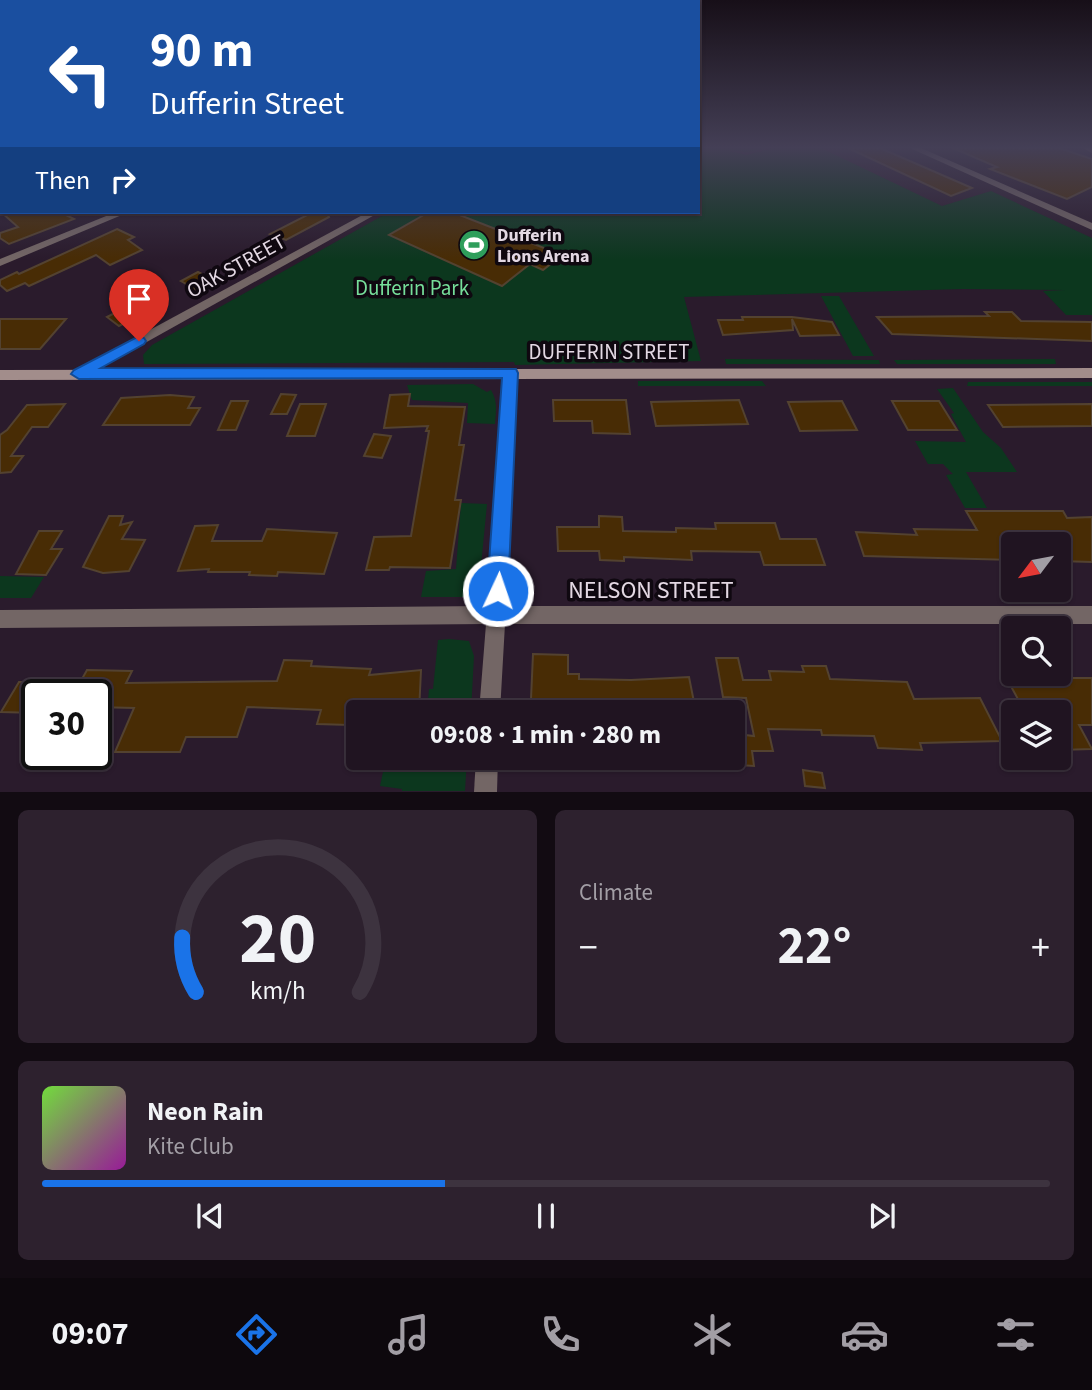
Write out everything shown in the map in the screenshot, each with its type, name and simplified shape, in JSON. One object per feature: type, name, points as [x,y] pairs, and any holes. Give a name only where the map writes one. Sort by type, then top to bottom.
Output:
[{"type":"street","points":[[999,185],[1092,227]]},
{"type":"street","points":[[0,263],[119,214]]},
{"type":"street","name":"OAK STREET","points":[[79,374],[371,214]]},
{"type":"street","points":[[1079,220],[1092,219]]},
{"type":"street","points":[[491,700],[510,373]]},
{"type":"street","name":"DUFFERIN STREET","points":[[3,378],[79,374],[1092,373]]},
{"type":"street","name":"NELSON STREET","points":[[0,619],[496,615],[1092,615]]},
{"type":"street","points":[[485,792],[486,770]]},
{"type":"green space","name":"Dufferin Park","points":[[700,185],[898,185],[942,206],[991,191],[1092,238],[1092,315],[1066,315],[1043,291],[1065,290],[963,289],[684,297],[701,361],[515,365],[514,362],[144,364],[143,355],[152,345],[385,214],[700,214]]},
{"type":"green space","points":[[821,296],[839,296],[874,356],[853,356]]},
{"type":"green space","points":[[725,359],[879,360],[880,364],[726,364]]},
{"type":"green space","points":[[1055,359],[1056,364],[897,364],[894,360]]},
{"type":"green space","points":[[638,381],[762,381],[766,386],[638,386]]},
{"type":"green space","points":[[968,382],[1092,382],[1092,386],[967,386]]},
{"type":"green space","points":[[473,384],[487,392],[491,390],[496,403],[495,424],[467,423],[468,403],[412,400],[407,385]]},
{"type":"green space","points":[[953,388],[983,432],[1001,448],[1017,472],[966,472],[987,508],[965,508],[946,475],[953,474],[943,464],[928,464],[915,441],[966,442],[951,414],[954,413],[937,389]]},
{"type":"green space","points":[[461,503],[487,504],[479,587],[469,597],[421,597],[426,571],[456,569]]},
{"type":"green space","points":[[0,576],[44,577],[31,598],[0,598]]},
{"type":"green space","points":[[438,640],[469,641],[474,656],[472,700],[428,700],[429,689],[433,689]]},
{"type":"green space","points":[[383,770],[466,770],[465,791],[402,791],[380,786]]},
{"type":"building","points":[[927,185],[965,185],[972,188],[951,196]]},
{"type":"building","points":[[1031,185],[1092,185],[1067,199]]},
{"type":"building","points":[[3,214],[64,214],[74,219],[9,244],[0,238],[0,233],[18,227]]},
{"type":"building","points":[[309,214],[327,214],[329,217],[286,240],[270,234]]},
{"type":"building","name":"Dufferin Lions Arena","points":[[426,214],[457,214],[562,255],[543,270],[530,264],[502,286],[389,235]]},
{"type":"building","points":[[117,229],[134,237],[128,240],[142,250],[110,265],[96,255],[29,286],[25,283],[7,291],[0,285],[0,280]]},
{"type":"building","points":[[198,272],[215,281],[197,290],[181,281]]},
{"type":"building","points":[[128,306],[146,312],[119,326],[107,317]]},
{"type":"building","points":[[985,312],[1012,312],[1021,321],[1092,322],[1092,341],[892,334],[877,317],[989,316]]},
{"type":"building","points":[[742,317],[792,317],[832,322],[839,335],[800,336],[792,319],[793,330],[723,335],[718,320],[743,320]]},
{"type":"building","points":[[0,319],[66,319],[40,349],[0,349]]},
{"type":"building","points":[[281,394],[296,395],[287,414],[271,414]]},
{"type":"building","points":[[410,394],[408,406],[465,407],[459,445],[464,445],[455,500],[461,500],[450,568],[390,567],[389,570],[366,570],[374,537],[411,536],[428,426],[384,428],[390,395]]},
{"type":"building","points":[[170,395],[194,397],[188,408],[200,408],[190,425],[103,425],[121,398]]},
{"type":"building","points":[[553,400],[626,400],[630,434],[593,433],[592,421],[554,421]]},
{"type":"building","points":[[739,400],[748,424],[656,426],[651,402]]},
{"type":"building","points":[[231,401],[248,401],[236,430],[218,430]]},
{"type":"building","points":[[842,401],[857,430],[800,431],[788,402]]},
{"type":"building","points":[[892,401],[939,401],[957,430],[908,430]]},
{"type":"building","points":[[65,404],[48,427],[32,427],[11,456],[23,456],[11,472],[0,473],[0,435],[27,405]]},
{"type":"building","points":[[300,404],[326,404],[315,436],[287,436]]},
{"type":"building","points":[[1092,404],[1092,426],[1003,427],[988,405]]},
{"type":"building","points":[[374,434],[391,436],[382,458],[364,456]]},
{"type":"building","points":[[966,511],[1063,511],[1067,518],[1092,517],[1092,562],[1071,561],[1071,532],[1001,532],[1001,560],[864,556],[856,532],[917,535],[914,529],[977,530]]},
{"type":"building","points":[[109,516],[123,516],[120,525],[132,522],[122,539],[145,540],[129,571],[103,573],[83,567]]},
{"type":"building","points":[[599,516],[622,517],[623,531],[676,532],[676,528],[716,529],[715,523],[775,523],[780,539],[816,539],[825,565],[764,565],[760,552],[691,551],[692,560],[624,557],[624,561],[600,560],[599,551],[558,551],[557,527],[599,527]]},
{"type":"building","points":[[218,525],[212,541],[262,541],[267,529],[337,533],[324,574],[278,572],[277,576],[249,575],[250,572],[208,572],[209,569],[178,571],[195,526]]},
{"type":"building","points":[[39,531],[62,531],[51,549],[62,549],[46,575],[16,574]]},
{"type":"building","points":[[533,654],[568,655],[568,674],[579,674],[579,679],[689,677],[694,700],[563,700],[531,699]]},
{"type":"building","points":[[716,658],[738,658],[743,680],[771,680],[769,671],[804,672],[802,666],[826,666],[830,679],[907,682],[914,699],[980,698],[1001,741],[920,743],[922,750],[878,748],[874,736],[822,735],[821,730],[768,729],[773,751],[752,751],[754,766],[745,765],[745,735],[754,736],[746,698],[723,697]]},
{"type":"building","points":[[284,660],[312,661],[311,666],[371,669],[369,675],[421,670],[420,700],[346,700],[346,725],[317,724],[321,710],[247,707],[237,737],[186,737],[180,752],[115,752],[134,708],[112,707],[112,679],[82,679],[87,670],[132,671],[126,683],[277,681]]},
{"type":"building","points":[[1071,678],[1092,678],[1092,725],[1079,725],[1092,749],[1071,750],[1071,700],[1018,700],[1011,686],[1071,686]]},
{"type":"building","points":[[19,682],[21,682],[21,713],[1,712]]},
{"type":"building","points":[[803,770],[822,773],[825,788],[805,786]]},
{"type":"place","name":"Dufferin Lions Arena","points":[[474,245]]},
{"type":"route","points":[[139,341],[79,374],[510,373],[498,591]]}]
